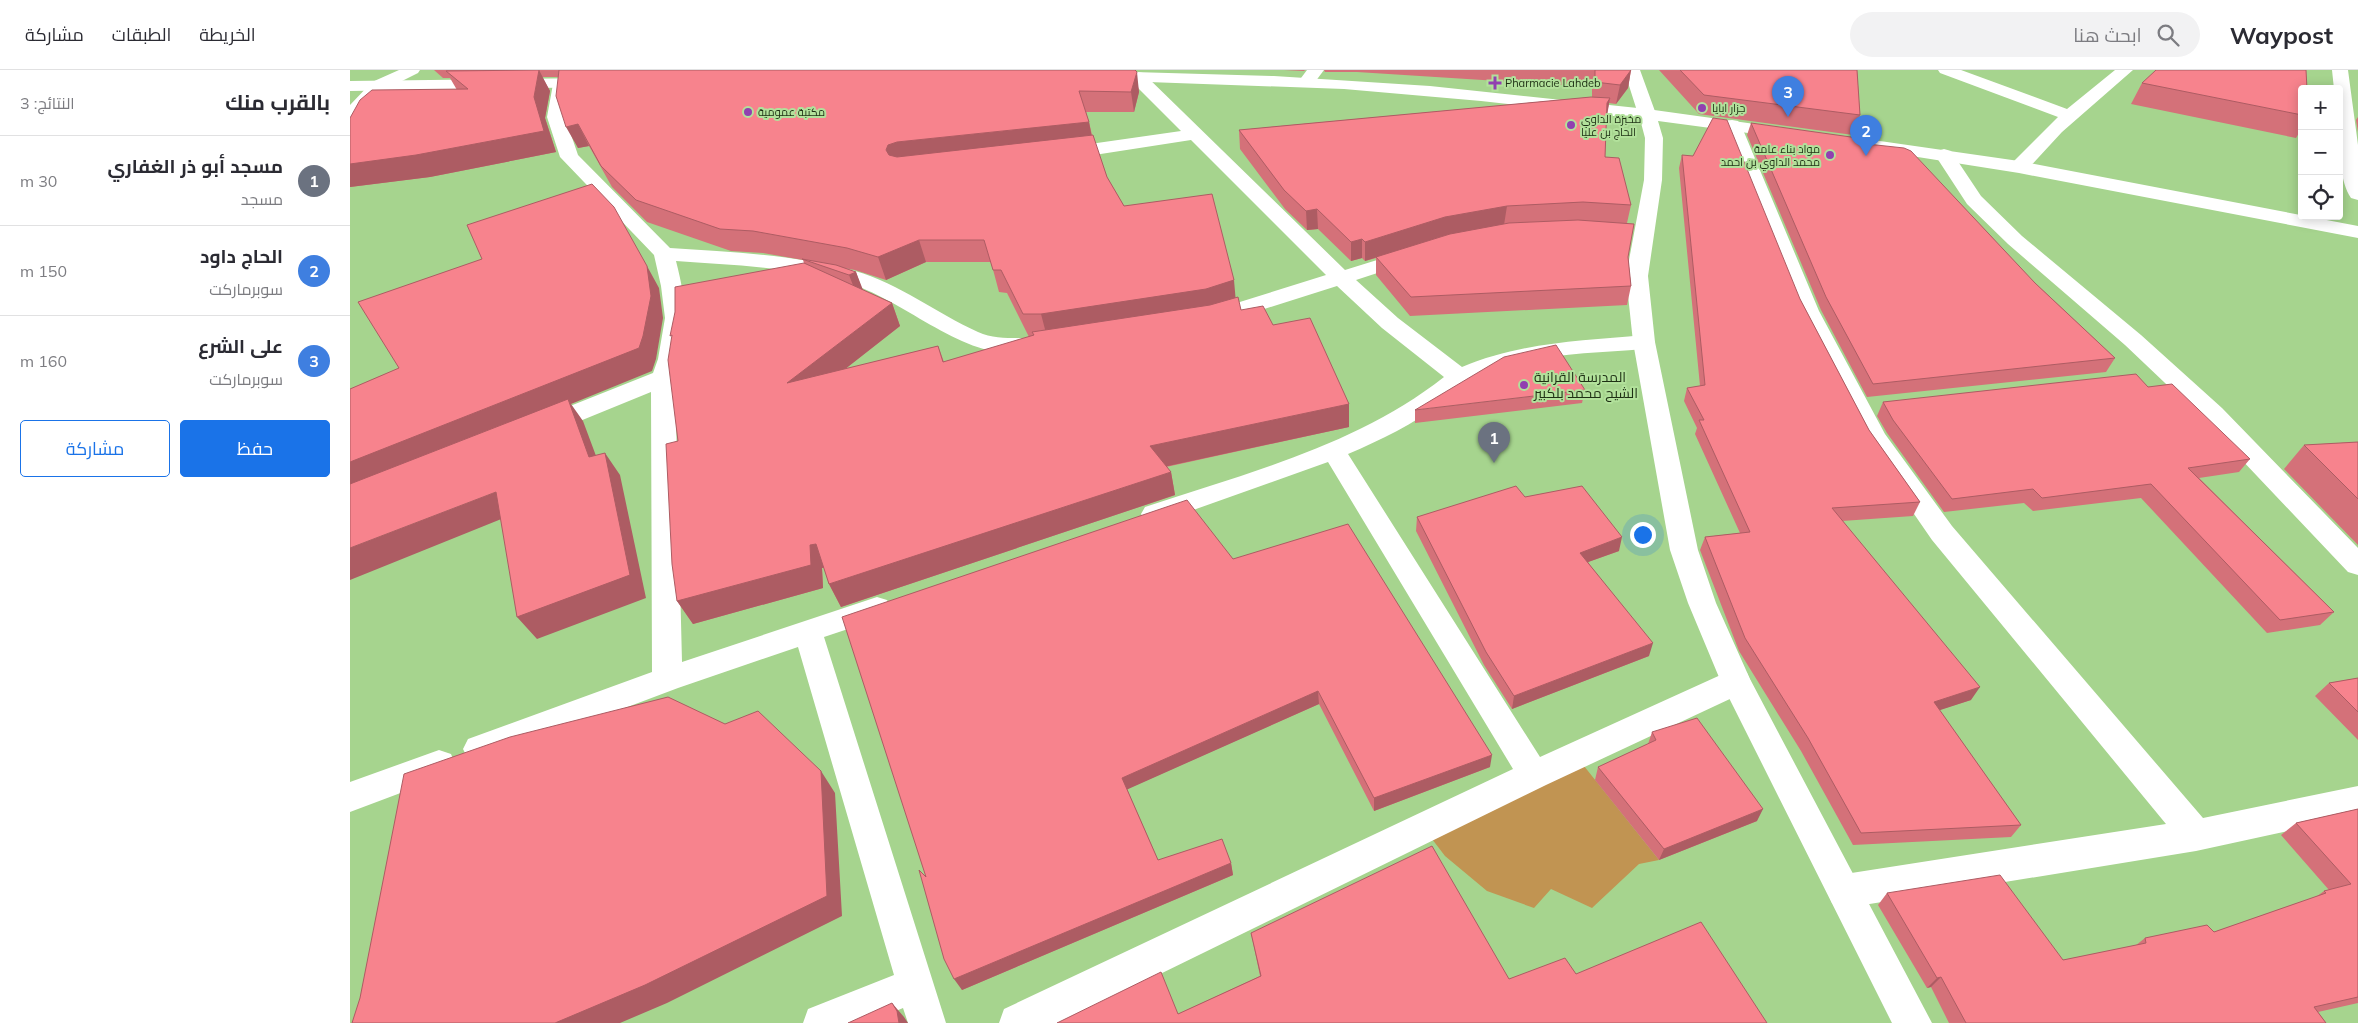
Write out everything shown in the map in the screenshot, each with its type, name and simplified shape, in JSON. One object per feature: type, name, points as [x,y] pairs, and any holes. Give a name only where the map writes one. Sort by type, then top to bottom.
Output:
[{"type":"street","points":[[350,115],[378,86],[412,70]]},
{"type":"street","points":[[1632,70],[1654,138],[1653,180],[1634,234],[1644,342],[1684,550],[1702,603],[1736,682],[1913,1023]]},
{"type":"street","points":[[1946,70],[2069,115]]},
{"type":"street","points":[[2018,167],[2043,139],[2069,115],[2125,70]]},
{"type":"street","points":[[2340,70],[2353,180],[2358,194]]},
{"type":"street","points":[[1082,76],[1311,76],[1647,114],[1800,135]]},
{"type":"street","points":[[1137,77],[1340,277],[1390,323],[1459,376]]},
{"type":"street","points":[[350,86],[609,83]]},
{"type":"street","points":[[560,84],[556,117],[569,157],[598,188],[631,218],[664,254],[672,286],[676,318],[670,359],[663,378],[668,679]]},
{"type":"street","points":[[1732,125],[1808,311],[1869,407],[1874,437],[1942,533],[2196,835]]},
{"type":"street","points":[[1046,156],[1194,134]]},
{"type":"street","points":[[1857,143],[2018,167],[2358,232]]},
{"type":"street","points":[[1944,155],[1974,200],[2015,240],[2133,340],[2214,414],[2358,565]]},
{"type":"street","points":[[1184,324],[1212,319],[1432,249]]},
{"type":"street","points":[[664,254],[762,262],[848,276],[874,285],[971,338],[1001,346],[1056,344]]},
{"type":"street","points":[[1126,524],[1289,468],[1378,432],[1433,398],[1459,376],[1495,362],[1534,352],[1644,342]]},
{"type":"street","points":[[2141,378],[2170,374]]},
{"type":"street","points":[[525,434],[663,378]]},
{"type":"street","points":[[1333,450],[1534,775]]},
{"type":"street","points":[[350,797],[668,679],[902,600]]},
{"type":"street","points":[[808,632],[927,1023]]},
{"type":"street","points":[[1018,1023],[1534,775],[1736,682]]},
{"type":"street","points":[[1845,890],[2196,835],[2358,801]]},
{"type":"street","points":[[822,1023],[914,985]]},
{"type":"shaded area","points":[[1584,766],[1659,860],[1639,864],[1592,908],[1551,889],[1534,908],[1487,891],[1445,856],[1432,839]]},
{"type":"building","points":[[539,70],[534,97],[544,131],[416,155],[350,164],[350,118],[360,100],[372,90],[468,89],[446,71]]},
{"type":"building","points":[[559,70],[1135,70],[1137,72],[1131,92],[1079,91],[1089,122],[897,142],[888,145],[886,150],[889,155],[897,157],[1093,135],[1107,177],[1124,206],[1212,194],[1234,280],[1206,289],[1041,314],[1023,314],[1001,270],[993,270],[984,240],[919,240],[878,257],[847,248],[753,231],[720,229],[636,200],[601,166],[578,124],[566,127],[556,96]]},
{"type":"building","points":[[1595,70],[1631,70],[1620,85],[1595,82]]},
{"type":"building","points":[[1680,70],[1857,70],[1860,115],[1704,95]]},
{"type":"building","points":[[2156,70],[2306,70],[2307,85],[2298,85],[2298,114],[2142,83]]},
{"type":"building","points":[[1591,97],[1610,98],[1607,103],[1605,157],[1619,158],[1631,205],[1583,202],[1507,206],[1445,217],[1365,242],[1362,239],[1351,242],[1317,209],[1306,211],[1284,190],[1239,130]]},
{"type":"building","points":[[1713,118],[1727,120],[1800,299],[1869,430],[1920,502],[1832,508],[1980,687],[1934,702],[2021,825],[1861,833],[1808,738],[1745,638],[1705,537],[1750,532],[1699,420],[1704,420],[1687,388],[1705,385],[1682,155],[1693,156]]},
{"type":"building","points":[[1751,123],[1858,138],[1858,143],[1904,148],[1911,151],[2035,283],[2115,358],[1873,384],[1826,297]]},
{"type":"building","points":[[592,184],[614,207],[647,266],[651,296],[639,348],[350,462],[350,389],[399,368],[358,302],[482,259],[467,225]]},
{"type":"building","points":[[1578,220],[1634,224],[1628,257],[1631,286],[1411,297],[1376,257],[1450,234],[1509,223]]},
{"type":"building","points":[[802,259],[836,265],[856,272],[849,275]]},
{"type":"building","points":[[804,263],[892,303],[787,383],[938,346],[943,362],[1034,335],[1032,332],[1210,305],[1238,297],[1241,310],[1263,306],[1273,325],[1310,318],[1349,404],[1150,446],[1171,472],[829,584],[816,544],[810,545],[811,565],[677,601],[672,564],[666,444],[678,441],[668,360],[675,312],[675,287]]},
{"type":"building","points":[[1556,345],[1585,390],[1415,410],[1504,357]]},
{"type":"building","points":[[2136,374],[2148,387],[2172,384],[2250,459],[2188,468],[2334,612],[2280,620],[2151,484],[2042,498],[2033,489],[1952,499],[1893,420],[1883,402]]},
{"type":"building","points":[[568,399],[589,457],[605,453],[630,575],[517,617],[496,492],[350,548],[350,484]]},
{"type":"building","points":[[2358,442],[2358,499],[2304,445]]},
{"type":"building","points":[[1516,486],[1525,497],[1582,486],[1622,537],[1580,553],[1653,643],[1514,696],[1486,652],[1417,517]]},
{"type":"building","points":[[1187,500],[1233,559],[1348,524],[1492,755],[1374,798],[1318,691],[1122,778],[1158,860],[1222,839],[1231,863],[954,979],[944,959],[919,870],[926,877],[842,617]]},
{"type":"building","points":[[2358,678],[2358,712],[2329,683]]},
{"type":"building","points":[[668,697],[725,724],[758,711],[821,771],[827,896],[645,985],[555,1023],[352,1023],[360,998],[404,774],[510,737]]},
{"type":"building","points":[[1697,718],[1763,809],[1664,849],[1598,767],[1656,740],[1652,732]]},
{"type":"building","points":[[2358,809],[2358,997],[2314,1007],[2326,1023],[1966,1023],[1941,977],[1937,978],[1887,893],[2000,875],[2063,960],[2146,943],[2145,938],[2207,925],[2214,932],[2326,893],[2324,891],[2351,884],[2296,823]]},
{"type":"building","points":[[1432,846],[1509,979],[1565,958],[1576,974],[1701,922],[1767,1023],[1057,1023],[1161,972],[1178,1014],[1261,976],[1251,933]]},
{"type":"building","points":[[892,1003],[897,1011],[899,1023],[848,1023]]},
{"type":"place","name":"Pharmacie Lahdeb","points":[[1495,83]]},
{"type":"place","name":"جزار ابايا","points":[[1702,108]]},
{"type":"place","name":"مكتبة عمومية","points":[[748,112]]},
{"type":"place","name":"على الشرع","points":[[1788,117]]},
{"type":"place","name":"مخبزة الداوي الحاج بن عليا","points":[[1571,125]]},
{"type":"place","name":"مواد بناء عامة محمد الداوي بن احمد","points":[[1830,155]]},
{"type":"place","name":"الحاج داود","points":[[1866,156]]},
{"type":"place","name":"المدرسة القرانية الشيح محمد بلكبير","points":[[1524,385]]},
{"type":"place","name":"مسجد أبو ذر الغفاري","points":[[1494,463]]}]
